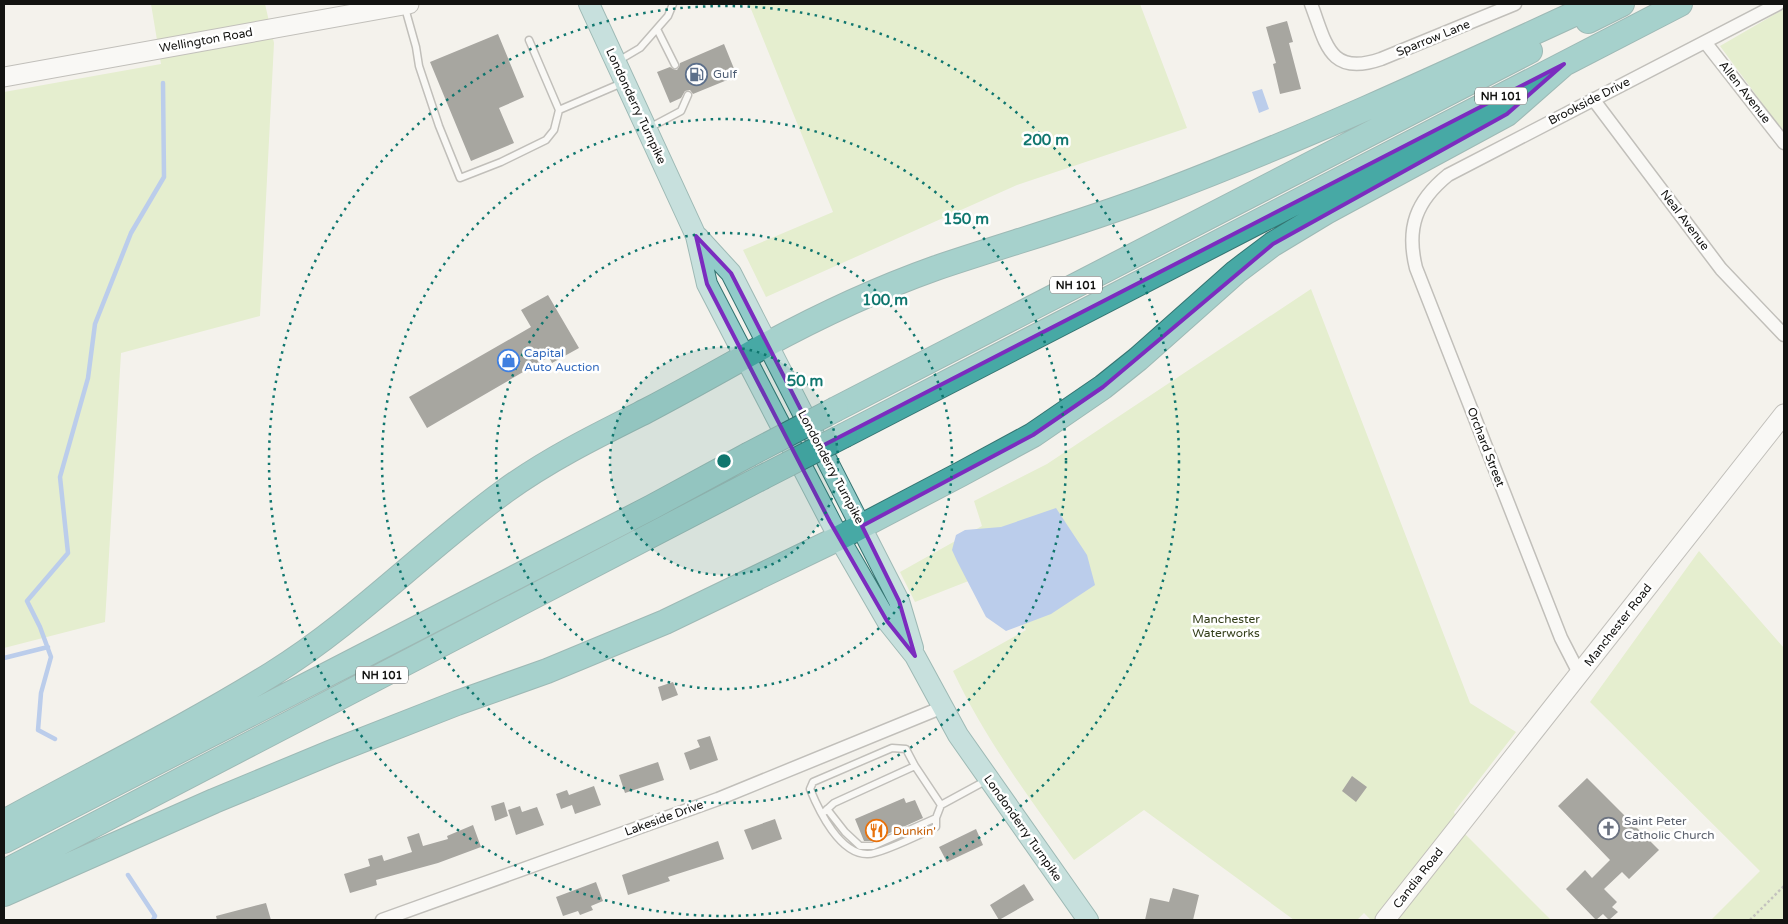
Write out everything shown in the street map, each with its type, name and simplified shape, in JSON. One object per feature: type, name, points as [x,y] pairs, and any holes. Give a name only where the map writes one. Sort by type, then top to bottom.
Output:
[{"type":"highway","points":[[4,822],[192,720],[272,674],[330,634],[481,509],[516,483],[576,447],[767,345],[880,290],[1099,215],[1236,165],[1587,8],[1601,4]]},
{"type":"highway","name":"NH 101","points":[[4,841],[1622,4]]},
{"type":"highway","name":"NH 101","points":[[4,872],[844,434],[1680,4]]},
{"type":"highway","points":[[4,894],[214,801],[332,752],[457,703],[547,671],[665,622],[862,526],[1033,435],[1103,387],[1236,272],[1273,244],[1321,214],[1507,114],[1564,64]]},
{"type":"main road","name":"Wellington Road","points":[[4,77],[372,7],[407,4]]},
{"type":"main road","name":"Londonderry Turnpike","points":[[589,4],[696,236],[708,284],[839,538],[887,621],[916,656],[958,735],[1088,920]]},
{"type":"main road","name":"Londonderry Turnpike","points":[[696,236],[731,273],[899,600],[916,656]]},
{"type":"main road","name":"Manchester Road","points":[[1451,836],[1784,414]]},
{"type":"main road","name":"Candia Road","points":[[1385,920],[1451,836]]},
{"type":"street","name":"Sparrow Lane","points":[[1311,4],[1330,53],[1349,64],[1358,65],[1381,59],[1515,4]]},
{"type":"street","name":"Brookside Drive","points":[[1416,216],[1428,193],[1448,175],[1778,4]]},
{"type":"street","name":"Allen Avenue","points":[[1705,42],[1784,143]]},
{"type":"street","name":"Neal Avenue","points":[[1594,99],[1721,269],[1784,335]]},
{"type":"street","name":"Orchard Street","points":[[1416,216],[1411,242],[1416,268],[1561,638],[1579,673]]},
{"type":"street","name":"Lakeside Drive","points":[[382,920],[718,799],[943,706]]},
{"type":"lane","points":[[407,4],[419,66],[439,126],[460,178],[501,162],[546,140],[554,130],[558,110],[529,40]]},
{"type":"lane","points":[[616,62],[640,48],[668,16],[673,4]]},
{"type":"lane","points":[[657,29],[675,65]]},
{"type":"lane","points":[[558,110],[625,82]]},
{"type":"lane","points":[[647,128],[681,111],[688,96]]},
{"type":"lane","points":[[941,805],[906,749],[892,748],[814,782],[810,789],[824,811],[833,832],[846,846],[856,853],[870,854],[936,827],[936,818],[941,805],[988,779]]},
{"type":"lane","points":[[824,811],[834,803],[915,766]]},
{"type":"lane","points":[[824,811],[860,846],[872,846],[936,818]]},
{"type":"path","points":[[1750,920],[1784,886]]},
{"type":"highlighted area","points":[[1564,64],[1507,114],[1273,244],[1103,387],[1033,435],[862,526],[899,601],[915,656],[887,621],[830,522],[707,284],[696,236],[731,273],[820,447]]},
{"type":"green space","points":[[151,4],[265,4],[274,43],[260,316],[121,353],[105,622],[4,648],[4,92],[161,64]]},
{"type":"green space","points":[[749,4],[1140,4],[1187,128],[1017,185],[766,297],[743,250],[833,212]]},
{"type":"green space","points":[[1784,9],[1784,133],[1720,46]]},
{"type":"green space","name":"Manchester Waterworks","points":[[1311,289],[1470,703],[1516,732],[1454,812],[1461,830],[1551,920],[1371,920],[1364,913],[1357,920],[1294,920],[1144,810],[1074,860],[994,745],[953,671],[1026,630],[989,573],[915,602],[900,572],[982,526],[974,501],[1047,464]]},
{"type":"green space","points":[[1699,551],[1784,648],[1784,920],[1711,920],[1760,871],[1590,702]]},
{"type":"water","points":[[1262,89],[1269,109],[1259,113],[1252,92]]},
{"type":"water","points":[[1056,508],[1087,555],[1095,585],[1051,614],[1006,631],[986,617],[952,550],[956,535],[965,530],[1001,527]]},
{"type":"building","points":[[1287,21],[1293,42],[1289,43],[1301,89],[1280,94],[1273,64],[1276,63],[1266,27]]},
{"type":"building","points":[[498,34],[524,97],[499,108],[514,143],[471,161],[430,62]]},
{"type":"building","name":"Gulf","points":[[724,44],[737,76],[693,94],[690,90],[685,91],[681,98],[670,103],[657,72],[670,67],[677,70],[680,63]]},
{"type":"building","name":"Capital Auto Auction","points":[[548,295],[579,348],[552,363],[549,357],[427,428],[409,397],[531,327],[521,310]]},
{"type":"building","points":[[673,682],[678,695],[662,701],[658,687]]},
{"type":"building","points":[[710,736],[718,760],[690,770],[684,753],[700,747],[697,740]]},
{"type":"building","points":[[658,762],[664,780],[625,793],[619,775]]},
{"type":"building","points":[[1352,776],[1367,787],[1356,802],[1342,791]]},
{"type":"building","name":"Saint Peter Catholic Church","points":[[1587,778],[1659,850],[1629,879],[1622,872],[1604,889],[1617,902],[1612,907],[1618,912],[1609,920],[1603,914],[1596,920],[1566,889],[1585,870],[1592,878],[1610,860],[1558,806]]},
{"type":"building","points":[[594,786],[601,805],[575,814],[572,805],[561,809],[556,794],[567,790],[569,795]]},
{"type":"building","name":"Dunkin'","points":[[904,798],[906,803],[915,800],[923,818],[872,841],[864,841],[855,819]]},
{"type":"building","points":[[504,802],[508,816],[495,821],[491,806]]},
{"type":"building","points":[[520,806],[522,812],[537,807],[544,825],[516,835],[508,810]]},
{"type":"building","points":[[775,819],[782,839],[752,850],[744,830]]},
{"type":"building","points":[[473,825],[481,847],[438,863],[376,880],[377,885],[350,893],[344,874],[370,866],[368,859],[382,855],[384,861],[412,852],[407,837],[419,833],[423,846],[448,839],[447,836]]},
{"type":"building","points":[[976,829],[983,845],[947,862],[939,847]]},
{"type":"building","points":[[718,841],[724,859],[668,877],[670,881],[628,895],[622,875]]},
{"type":"building","points":[[596,882],[603,901],[591,906],[593,910],[580,915],[578,911],[563,916],[556,897]]},
{"type":"building","points":[[1024,884],[1034,900],[999,920],[990,905]]},
{"type":"building","points":[[1173,888],[1199,895],[1193,920],[1145,920],[1150,898],[1169,902]]},
{"type":"building","points":[[266,903],[271,920],[217,920],[216,916]]},
{"type":"waterway","points":[[55,739],[38,730],[41,693],[51,657],[40,627],[27,601],[68,553],[60,477],[88,378],[95,324],[131,233],[164,177],[163,83]]},
{"type":"waterway","points":[[4,658],[48,647]]},
{"type":"waterway","points":[[128,875],[155,916],[153,920]]},
{"type":"place","name":"Gulf","points":[[697,74]]},
{"type":"place","name":"Capital Auto Auction","points":[[508,360]]},
{"type":"place","name":"Saint Peter Catholic Church","points":[[1608,828]]},
{"type":"place","name":"Dunkin'","points":[[877,831]]}]
